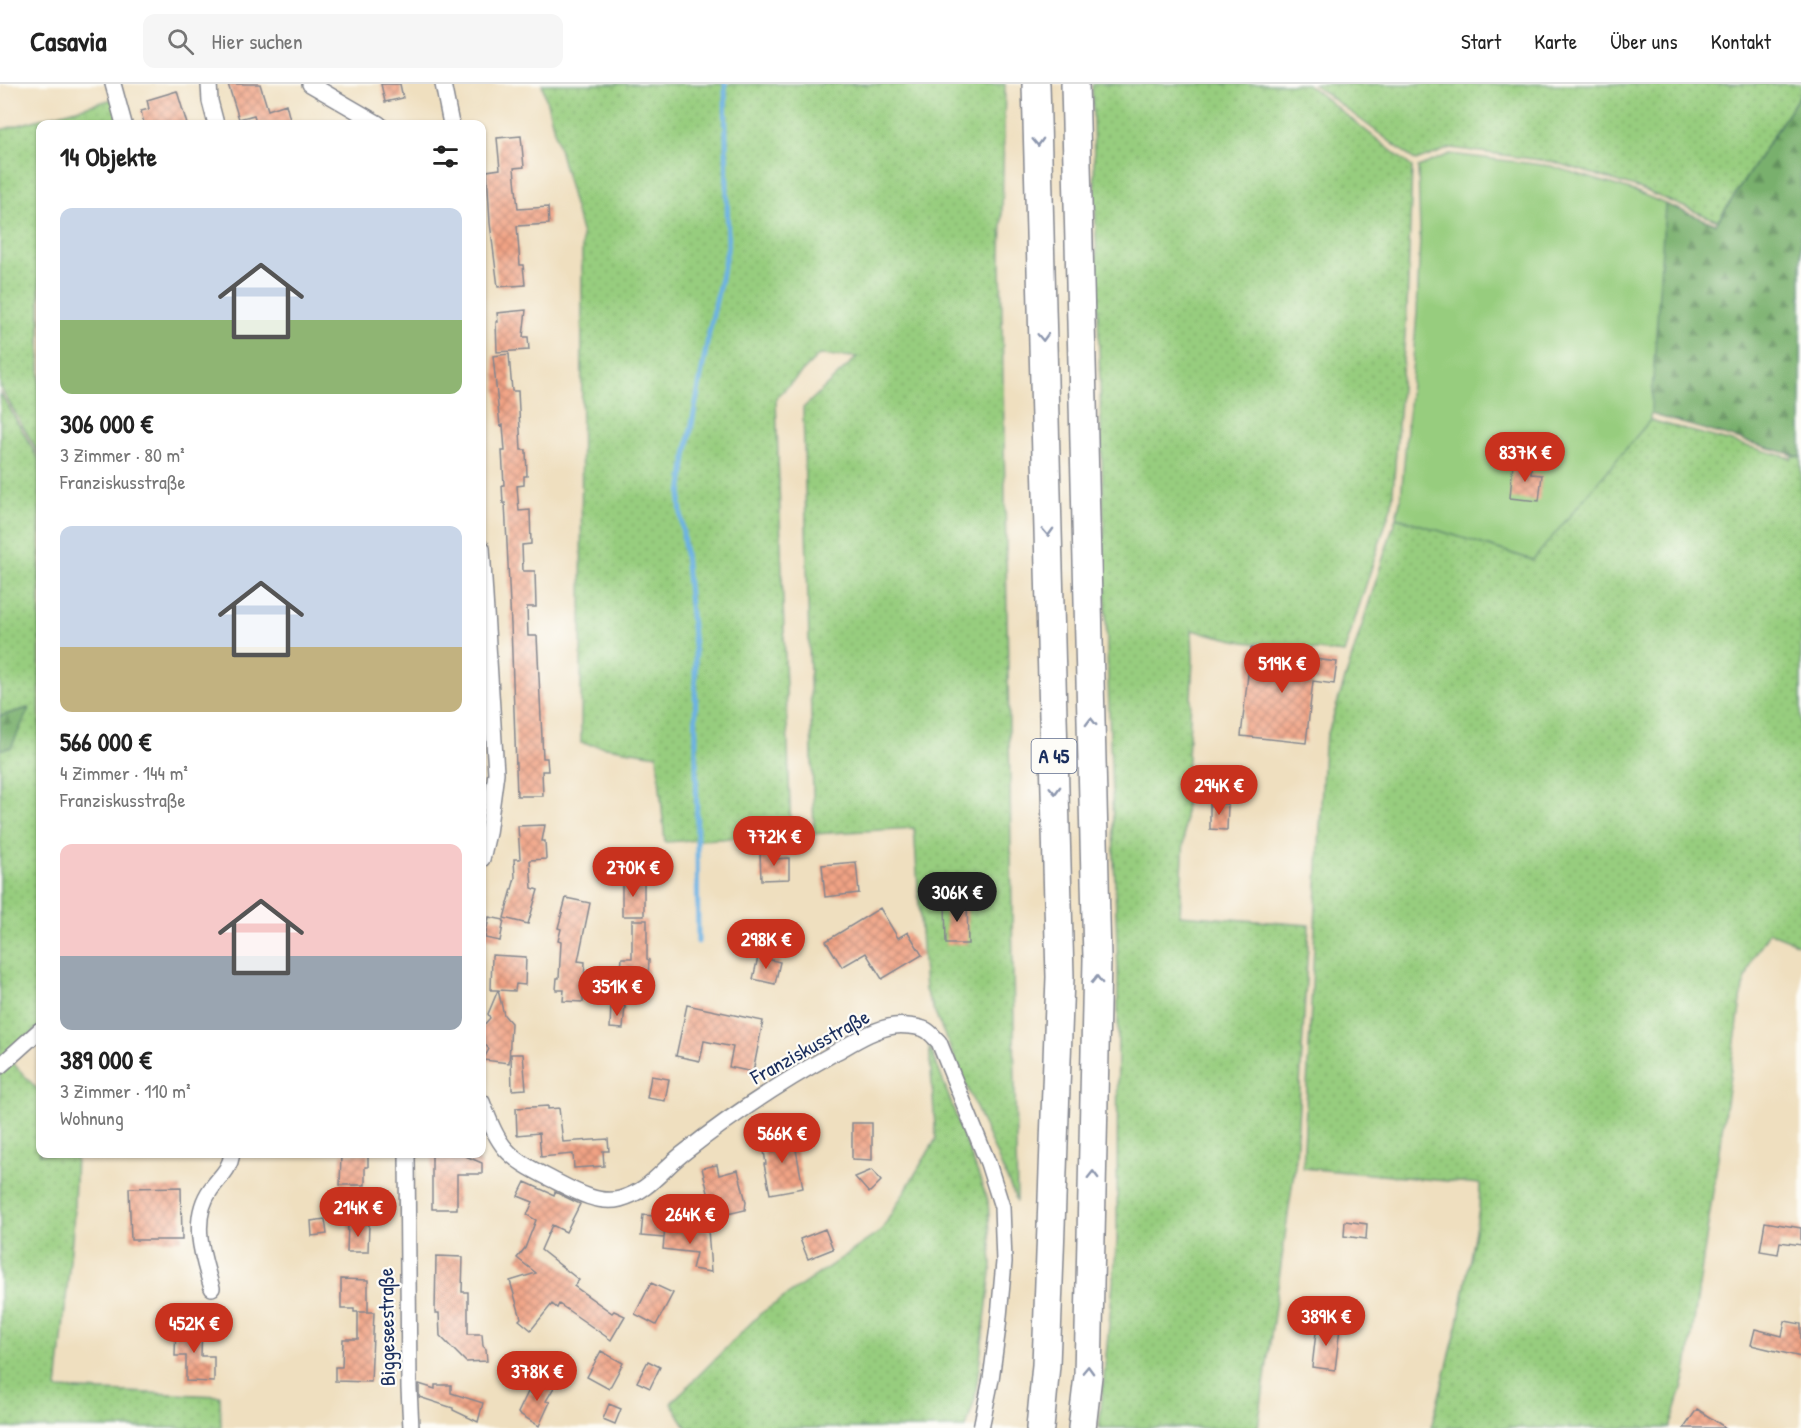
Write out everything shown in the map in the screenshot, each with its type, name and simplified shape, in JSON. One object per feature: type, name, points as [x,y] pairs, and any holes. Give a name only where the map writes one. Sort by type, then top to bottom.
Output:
[{"type":"highway","name":"A 45","points":[[1036,84],[1060,977],[1046,1365],[1040,1428]]},
{"type":"highway","name":"A 45","points":[[1075,84],[1097,958],[1088,1376],[1082,1428]]},
{"type":"street","points":[[113,84],[123,120]]},
{"type":"street","points":[[208,84],[215,120]]},
{"type":"street","points":[[310,84],[372,120]]},
{"type":"street","points":[[443,84],[450,120]]},
{"type":"street","points":[[486,612],[496,772],[486,842]]},
{"type":"street","name":"Franziskusstraße","points":[[486,1112],[495,1136],[506,1151],[521,1163],[598,1200],[618,1200],[642,1191],[680,1156],[732,1117],[820,1061],[876,1031],[895,1026],[925,1029],[939,1042],[988,1163],[1002,1207],[1004,1262],[998,1327],[981,1428]]},
{"type":"street","points":[[0,1066],[36,1034]]},
{"type":"street","points":[[212,1287],[200,1249],[201,1207],[210,1190],[229,1168],[231,1158]]},
{"type":"street","name":"Biggeseestraße","points":[[407,1158],[411,1428]]},
{"type":"green space","points":[[542,84],[1005,84],[1001,260],[1017,1202],[925,990],[914,828],[814,834],[803,408],[857,357],[819,355],[776,398],[791,835],[665,842],[657,755],[581,743],[582,235]]},
{"type":"green space","points":[[1092,84],[1307,84],[1412,167],[1407,309],[1392,504],[1344,653],[1244,642],[1192,630],[1193,659],[1180,915],[1309,925],[1296,1158],[1258,1428],[1099,1428],[1117,1242],[1118,973]]},
{"type":"green space","points":[[1313,84],[1801,84],[1801,93],[1718,221],[1638,188],[1554,162],[1451,148],[1416,161]]},
{"type":"green space","points":[[1801,93],[1801,457],[1650,414],[1665,204],[1716,224]]},
{"type":"green space","points":[[117,98],[122,120],[37,120]]},
{"type":"green space","points":[[36,120],[36,449],[0,387],[0,130]]},
{"type":"green space","points":[[1450,154],[1551,166],[1637,192],[1665,204],[1650,420],[1533,560],[1396,517],[1401,498],[1417,313],[1420,235],[1418,167]]},
{"type":"green space","points":[[0,392],[36,454],[36,1030],[0,1062],[0,749],[11,748],[28,708],[0,716]]},
{"type":"green space","points":[[1650,420],[1791,458],[1794,455],[1801,457],[1801,945],[1769,932],[1753,958],[1743,987],[1686,1375],[1670,1428],[1431,1428],[1458,1323],[1479,1209],[1480,1184],[1303,1168],[1324,746],[1396,517],[1532,560]]},
{"type":"green space","points":[[29,708],[11,748],[0,749],[0,716]]},
{"type":"green space","points":[[929,1044],[988,1201],[992,1265],[975,1398],[966,1428],[687,1428],[671,1403],[760,1314],[881,1231],[936,1139]]},
{"type":"green space","points":[[9,1059],[36,1088],[36,1158],[76,1158],[73,1229],[57,1389],[220,1396],[221,1428],[0,1428],[0,1068]]},
{"type":"building","points":[[228,84],[260,84],[268,110],[286,104],[290,120],[255,120],[254,115],[239,119]]},
{"type":"building","points":[[381,84],[400,84],[403,98],[385,102]]},
{"type":"building","points":[[177,91],[186,120],[143,120],[141,111],[149,109],[147,100]]},
{"type":"building","points":[[521,136],[524,167],[514,168],[518,209],[548,207],[549,224],[517,226],[520,265],[523,265],[525,285],[498,287],[490,223],[487,171],[500,169],[497,138]]},
{"type":"building","points":[[526,310],[523,337],[528,337],[529,350],[497,352],[497,313]]},
{"type":"building","points":[[509,354],[512,391],[518,391],[521,450],[526,450],[527,476],[524,476],[524,485],[517,486],[519,511],[530,510],[531,544],[522,545],[523,571],[535,571],[536,607],[527,607],[528,636],[537,636],[543,758],[547,758],[548,771],[542,771],[543,796],[517,796],[511,625],[505,503],[503,503],[502,485],[504,485],[502,451],[505,451],[503,425],[500,426],[493,356]]},
{"type":"building","points":[[1513,462],[1531,464],[1531,474],[1542,475],[1539,501],[1510,498]]},
{"type":"building","points":[[1251,648],[1315,654],[1315,659],[1337,662],[1334,684],[1313,681],[1306,743],[1241,736]]},
{"type":"building","points":[[1210,803],[1228,804],[1227,830],[1210,829]]},
{"type":"building","points":[[545,825],[542,841],[545,841],[546,859],[530,860],[532,888],[538,890],[528,924],[504,918],[515,878],[514,859],[520,859],[518,826]]},
{"type":"building","points":[[760,852],[775,852],[775,859],[789,858],[789,879],[761,880]]},
{"type":"building","points":[[856,862],[859,893],[825,897],[822,865]]},
{"type":"building","points":[[622,880],[644,880],[644,916],[622,916]]},
{"type":"building","points":[[566,898],[590,903],[578,961],[585,962],[583,1002],[563,1001],[564,990],[556,990],[561,942],[558,941],[561,929],[558,928]]},
{"type":"building","points":[[967,901],[968,944],[946,944],[945,902]]},
{"type":"building","points":[[880,908],[898,938],[908,932],[922,955],[882,979],[866,953],[842,967],[826,941]]},
{"type":"building","points":[[489,917],[504,920],[500,941],[486,938]]},
{"type":"building","points":[[632,920],[647,920],[647,959],[649,960],[647,994],[619,992],[622,958],[632,958]]},
{"type":"building","points":[[492,955],[526,957],[525,985],[516,984],[515,991],[491,990]]},
{"type":"building","points":[[758,957],[780,962],[775,984],[753,979]]},
{"type":"building","points":[[498,990],[504,1015],[511,1023],[509,1063],[486,1060],[489,1049],[486,1046],[486,1022],[490,1018],[488,1014]]},
{"type":"building","points":[[611,1005],[625,1006],[623,1029],[610,1028]]},
{"type":"building","points":[[687,1005],[763,1021],[753,1072],[729,1067],[733,1047],[704,1041],[700,1061],[676,1056]]},
{"type":"building","points":[[511,1054],[523,1054],[526,1089],[512,1090]]},
{"type":"building","points":[[651,1076],[669,1079],[665,1101],[647,1098]]},
{"type":"building","points":[[548,1106],[548,1109],[559,1108],[563,1142],[608,1139],[609,1151],[603,1151],[604,1166],[574,1168],[573,1154],[541,1157],[539,1133],[517,1135],[516,1108]]},
{"type":"building","points":[[852,1123],[872,1123],[872,1160],[852,1159]]},
{"type":"building","points":[[793,1133],[803,1188],[770,1194],[762,1138]]},
{"type":"building","points":[[341,1158],[368,1158],[368,1167],[365,1167],[365,1185],[340,1185]]},
{"type":"building","points":[[432,1158],[470,1158],[482,1163],[482,1174],[457,1174],[457,1209],[432,1209]]},
{"type":"building","points":[[717,1165],[719,1175],[738,1170],[746,1202],[745,1210],[714,1217],[702,1168]]},
{"type":"building","points":[[872,1170],[881,1181],[869,1193],[855,1177]]},
{"type":"building","points":[[525,1182],[554,1195],[555,1192],[580,1204],[566,1232],[552,1225],[541,1250],[579,1280],[574,1286],[612,1313],[614,1311],[625,1316],[611,1340],[559,1304],[557,1308],[552,1304],[531,1330],[519,1320],[521,1318],[510,1281],[536,1273],[517,1258],[525,1248],[536,1220],[527,1215],[533,1202],[518,1196]]},
{"type":"building","points":[[181,1187],[182,1240],[131,1240],[129,1188]]},
{"type":"building","points":[[654,1214],[666,1215],[664,1238],[641,1236],[643,1215],[654,1216]]},
{"type":"building","points":[[325,1219],[327,1234],[312,1236],[311,1221]]},
{"type":"building","points":[[1345,1221],[1367,1224],[1366,1239],[1344,1236]]},
{"type":"building","points":[[1765,1222],[1801,1228],[1801,1245],[1780,1242],[1778,1254],[1760,1251]]},
{"type":"building","points":[[348,1223],[369,1224],[368,1252],[347,1252]]},
{"type":"building","points":[[665,1228],[708,1229],[711,1272],[692,1269],[696,1253],[663,1249]]},
{"type":"building","points":[[825,1229],[833,1249],[808,1259],[800,1239]]},
{"type":"building","points":[[436,1256],[463,1257],[462,1292],[468,1292],[468,1334],[482,1334],[487,1361],[466,1362],[440,1336],[439,1313],[435,1313]]},
{"type":"building","points":[[341,1279],[368,1280],[368,1312],[341,1309]]},
{"type":"building","points":[[651,1283],[673,1293],[656,1325],[635,1314]]},
{"type":"building","points":[[1332,1309],[1354,1312],[1351,1329],[1330,1326]]},
{"type":"building","points":[[358,1312],[374,1312],[371,1382],[335,1381],[335,1367],[342,1367],[343,1339],[358,1339]]},
{"type":"building","points":[[1785,1321],[1801,1324],[1801,1357],[1751,1345],[1755,1329],[1782,1336]]},
{"type":"building","points":[[176,1324],[202,1325],[201,1356],[214,1356],[214,1382],[186,1381],[186,1356],[175,1356]]},
{"type":"building","points":[[1317,1324],[1340,1328],[1335,1370],[1312,1367]]},
{"type":"building","points":[[601,1351],[623,1363],[609,1389],[587,1377]]},
{"type":"building","points":[[648,1361],[660,1367],[650,1388],[637,1382]]},
{"type":"building","points":[[543,1376],[556,1384],[546,1401],[550,1402],[539,1426],[518,1413],[528,1392],[532,1394]]},
{"type":"building","points":[[419,1384],[435,1389],[435,1385],[451,1385],[451,1393],[483,1403],[478,1422],[453,1408],[419,1397]]},
{"type":"building","points":[[609,1404],[621,1409],[615,1424],[603,1419]]},
{"type":"building","points":[[1697,1409],[1726,1428],[1684,1428]]},
{"type":"waterway","points":[[698,942],[695,656],[680,503],[686,456],[728,246],[725,84]]}]
